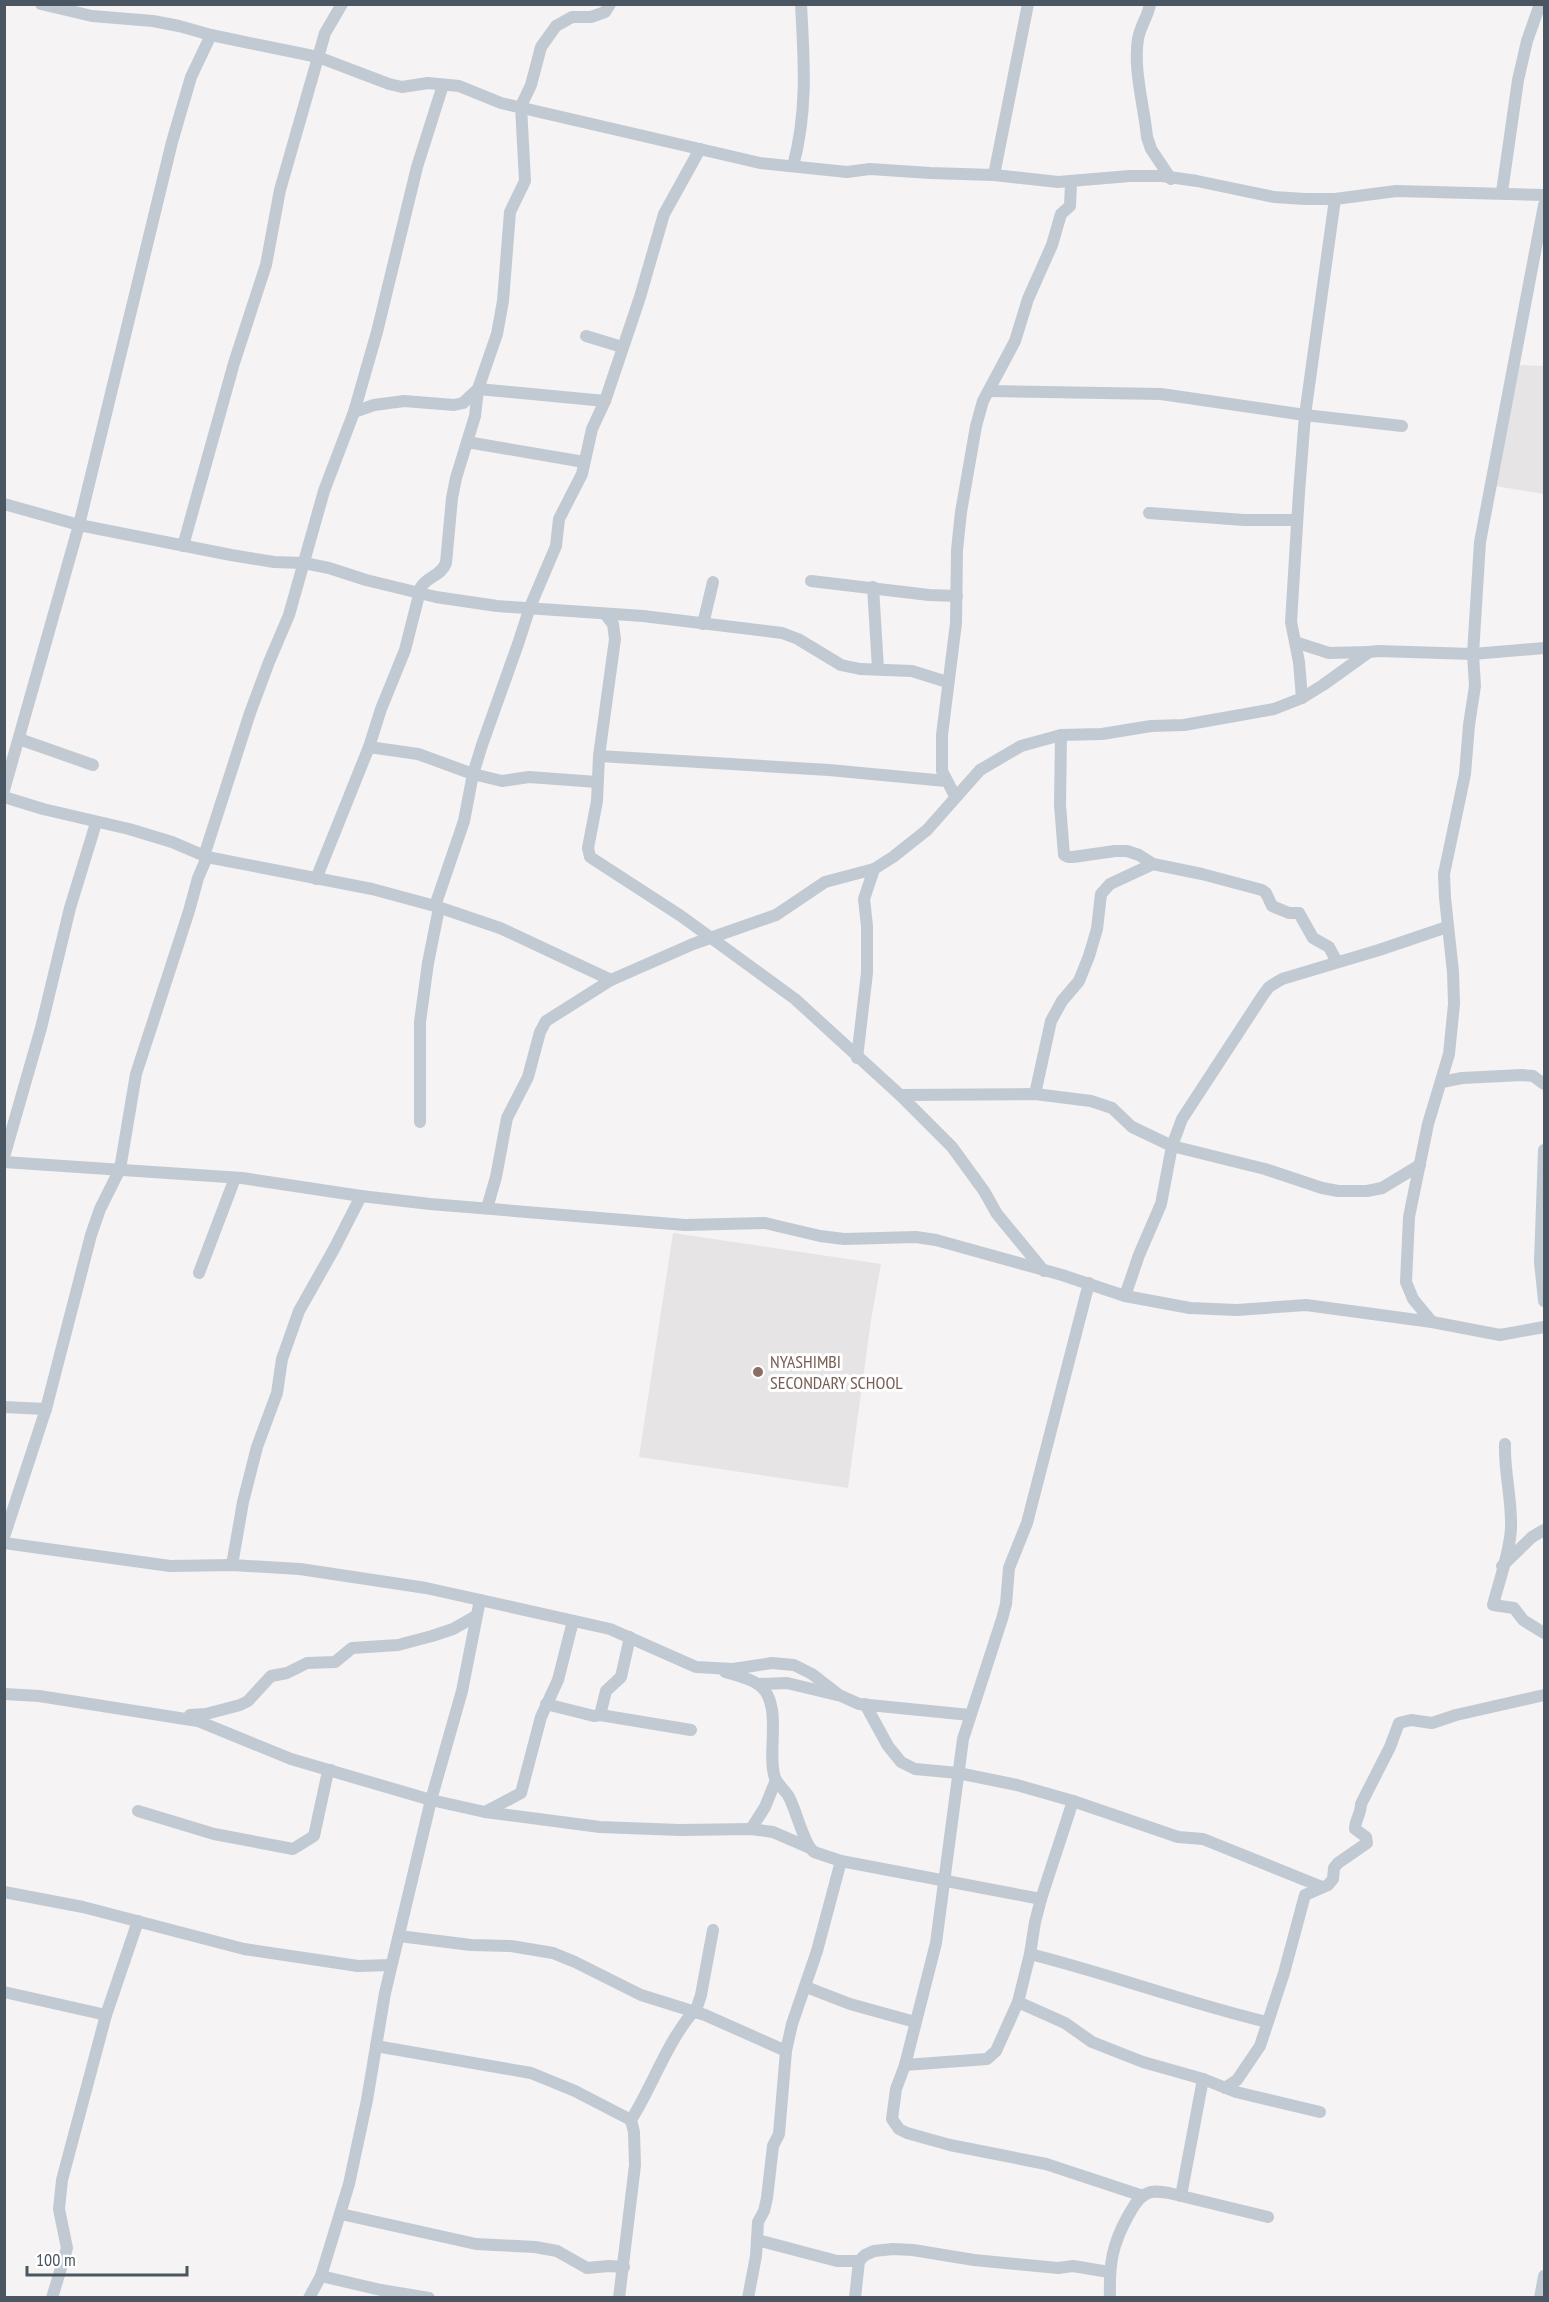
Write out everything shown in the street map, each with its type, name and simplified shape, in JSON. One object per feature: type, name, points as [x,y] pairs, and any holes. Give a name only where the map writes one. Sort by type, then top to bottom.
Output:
[{"type":"street","points":[[41,4],[92,16],[153,21],[318,57],[402,87],[428,83],[459,86],[487,98],[760,163],[847,172],[870,169],[994,175],[1071,183],[1130,176],[1171,178],[1274,197],[1335,199],[1396,191],[1472,194],[1502,192],[1545,195]]},
{"type":"street","points":[[183,546],[234,363],[266,265],[280,190],[325,33],[342,4]]},
{"type":"street","points":[[316,879],[405,650],[420,593],[425,581],[443,571],[446,563],[452,498],[475,416],[478,388],[497,334],[503,301],[510,212],[525,181],[521,106],[531,85],[541,48],[556,26],[572,17],[591,17],[605,12],[610,4]]},
{"type":"street","points":[[793,166],[799,145],[806,85],[801,4]]},
{"type":"street","points":[[994,175],[1028,4]]},
{"type":"street","points":[[1161,4],[1150,8],[1141,25],[1136,59],[1151,149],[1171,178]]},
{"type":"street","points":[[1502,192],[1518,80],[1527,41],[1540,4]]},
{"type":"street","points":[[4,789],[80,525],[172,142],[191,77],[211,35]]},
{"type":"street","points":[[4,1537],[46,1409],[91,1235],[100,1209],[120,1169],[136,1074],[250,713],[289,615],[324,491],[354,412],[377,332],[417,167],[443,85]]},
{"type":"street","points":[[420,1122],[420,1022],[428,963],[437,907],[464,821],[473,774],[530,607],[556,546],[559,519],[582,474],[592,429],[605,401],[640,297],[664,214],[700,149]]},
{"type":"street","points":[[956,796],[942,771],[942,753],[947,682],[956,623],[957,550],[961,512],[976,426],[983,401],[1015,341],[1028,299],[1052,245],[1061,214],[1070,206],[1071,183]]},
{"type":"street","points":[[1302,698],[1299,662],[1291,622],[1297,520],[1305,415],[1335,199]]},
{"type":"street","points":[[1432,1322],[1408,1291],[1405,1276],[1409,1217],[1428,1124],[1436,1094],[1443,1082],[1449,1054],[1454,1004],[1444,874],[1465,774],[1475,686],[1473,654],[1480,542],[1545,205]]},
{"type":"street","points":[[586,336],[622,346]]},
{"type":"street","points":[[354,412],[374,405],[404,401],[454,405],[463,403],[478,388]]},
{"type":"street","points":[[478,388],[605,401]]},
{"type":"street","points":[[989,391],[1161,394],[1305,415],[1402,426]]},
{"type":"street","points":[[467,442],[584,462]]},
{"type":"street","points":[[4,504],[80,525],[274,562],[304,563],[420,593],[497,606],[605,614],[782,633],[798,639],[841,665],[860,669],[912,671],[947,682]]},
{"type":"street","points":[[1149,513],[1244,520],[1297,520]]},
{"type":"street","points":[[811,580],[929,595],[957,596]]},
{"type":"street","points":[[703,624],[713,582]]},
{"type":"street","points":[[873,587],[878,669]]},
{"type":"street","points":[[605,614],[613,624],[615,639],[599,756],[597,801],[588,849],[590,857],[711,938],[795,999],[900,1095],[957,1153],[997,1214],[1044,1271]]},
{"type":"street","points":[[1295,642],[1329,653],[1378,651],[1473,654],[1545,648]]},
{"type":"street","points":[[487,1208],[496,1176],[507,1118],[528,1077],[543,1025],[552,1016],[612,980],[711,938],[776,915],[825,882],[874,868],[894,857],[920,837],[980,770],[1021,746],[1061,735],[1102,734],[1151,726],[1217,721],[1274,709],[1302,698],[1369,652]]},
{"type":"street","points":[[1061,735],[1060,805],[1064,855],[1073,857],[1115,851],[1126,852],[1139,855],[1153,864],[1262,890],[1266,893],[1272,906],[1289,913],[1299,913],[1313,938],[1329,947],[1338,962]]},
{"type":"street","points":[[19,739],[93,765]]},
{"type":"street","points":[[369,747],[418,754],[473,774],[502,781],[529,777],[597,782]]},
{"type":"street","points":[[599,756],[829,770],[946,781]]},
{"type":"street","points":[[4,797],[43,809],[129,829],[172,842],[205,856],[372,889],[437,907],[500,928],[612,980]]},
{"type":"street","points":[[4,1156],[41,1028],[70,908],[96,822]]},
{"type":"street","points":[[1035,1094],[1051,1021],[1062,1001],[1078,981],[1089,956],[1097,929],[1101,894],[1110,884],[1153,864]]},
{"type":"street","points":[[857,1058],[867,973],[867,926],[864,899],[874,868]]},
{"type":"street","points":[[1125,1296],[1138,1255],[1161,1204],[1172,1146],[1182,1119],[1237,1032],[1269,987],[1282,979],[1448,927]]},
{"type":"street","points":[[1443,1082],[1462,1078],[1522,1075],[1533,1076],[1545,1084]]},
{"type":"street","points":[[900,1095],[1035,1094],[1091,1101],[1115,1110],[1132,1127],[1172,1146],[1265,1169],[1338,1191],[1367,1191],[1382,1188],[1420,1166]]},
{"type":"street","points":[[1545,1149],[1540,1262],[1545,1301]]},
{"type":"street","points":[[4,1162],[235,1178],[361,1196],[685,1225],[765,1223],[820,1236],[844,1239],[936,1240],[1089,1283],[1125,1296],[1190,1308],[1211,1310],[1306,1305],[1432,1322],[1500,1335],[1545,1328]]},
{"type":"street","points":[[199,1273],[235,1178]]},
{"type":"street","points":[[232,1565],[245,1491],[257,1448],[277,1393],[282,1359],[295,1320],[361,1196]]},
{"type":"street","points":[[1089,1283],[1027,1523],[1009,1568],[1006,1604],[1002,1619],[963,1739],[947,1846],[936,1943],[905,2065],[896,2089],[892,2119],[899,2129],[950,2145],[1046,2164],[1143,2196]]},
{"type":"street","points":[[4,1407],[46,1409]]},
{"type":"street","points":[[1505,1444],[1504,1458],[1511,1514],[1510,1531],[1493,1605],[1514,1608],[1523,1620],[1545,1633]]},
{"type":"street","points":[[1502,1566],[1532,1537],[1545,1530]]},
{"type":"street","points":[[4,1543],[170,1566],[232,1565],[300,1569],[426,1588],[610,1629],[685,1663],[703,1668],[733,1669],[772,1663],[794,1665],[812,1674],[848,1700],[970,1715]]},
{"type":"street","points":[[309,2298],[321,2276],[341,2214],[367,2100],[391,1965],[431,1800],[462,1691],[480,1600]]},
{"type":"street","points":[[177,1716],[206,1714],[240,1705],[248,1701],[271,1676],[287,1673],[307,1663],[335,1662],[352,1648],[398,1645],[432,1636],[453,1629],[476,1616]]},
{"type":"street","points":[[485,1812],[521,1793],[546,1704],[558,1680],[573,1621]]},
{"type":"street","points":[[600,1715],[606,1691],[621,1677],[630,1637]]},
{"type":"street","points":[[718,1669],[759,1684],[787,1683],[839,1695]]},
{"type":"street","points":[[759,1684],[771,1706],[776,1780],[788,1794],[798,1824],[810,1848]]},
{"type":"street","points":[[4,1694],[39,1696],[198,1720],[291,1759],[431,1800],[485,1812],[600,1827],[680,1830],[751,1829],[780,1834],[814,1852],[841,1860],[944,1882],[1041,1899]]},
{"type":"street","points":[[1225,2088],[1237,2080],[1258,2051],[1284,1972],[1303,1898],[1308,1892],[1328,1885],[1333,1879],[1334,1868],[1338,1863],[1367,1843],[1366,1837],[1355,1829],[1355,1825],[1361,1812],[1361,1804],[1390,1747],[1399,1723],[1411,1720],[1432,1723],[1456,1715],[1545,1695]]},
{"type":"street","points":[[546,1704],[594,1716],[600,1715],[691,1730]]},
{"type":"street","points":[[866,1704],[888,1746],[901,1762],[915,1769],[958,1773],[1017,1785],[1073,1801],[1178,1837],[1203,1839],[1322,1887]]},
{"type":"street","points":[[138,1811],[214,1834],[293,1849],[314,1836],[327,1776],[331,1770]]},
{"type":"street","points":[[751,1829],[765,1807],[776,1780]]},
{"type":"street","points":[[905,2065],[987,2059],[996,2051],[1018,2002],[1041,1899],[1073,1801]]},
{"type":"street","points":[[748,2298],[758,2222],[764,2211],[773,2146],[779,2134],[786,2051],[841,1860]]},
{"type":"street","points":[[4,1892],[83,1907],[244,1948],[358,1966],[391,1965]]},
{"type":"street","points":[[52,2298],[67,2248],[59,2209],[62,2180],[106,2015],[138,1921]]},
{"type":"street","points":[[619,2298],[635,2164],[634,2132],[631,2120],[644,2100],[678,2031],[694,2012],[701,1995],[713,1930]]},
{"type":"street","points":[[399,1936],[471,1945],[511,1946],[553,1953],[641,1995],[694,2012],[786,2051]]},
{"type":"street","points":[[1030,1954],[1138,1984],[1218,2011],[1267,2022]]},
{"type":"street","points":[[806,1987],[850,2004],[915,2022]]},
{"type":"street","points":[[4,1992],[106,2015]]},
{"type":"street","points":[[1018,2002],[1065,2023],[1092,2042],[1143,2062],[1203,2079],[1225,2088],[1320,2112]]},
{"type":"street","points":[[376,2046],[531,2073],[574,2091],[631,2120]]},
{"type":"street","points":[[1181,2196],[1203,2079]]},
{"type":"street","points":[[1110,2298],[1109,2272],[1114,2243],[1135,2204],[1143,2196],[1154,2191],[1268,2217]]},
{"type":"street","points":[[341,2214],[476,2244],[535,2247],[557,2251],[587,2268],[624,2267]]},
{"type":"street","points":[[757,2240],[837,2260],[859,2260],[874,2251],[893,2249],[974,2260],[1058,2268],[1073,2266],[1109,2272]]},
{"type":"street","points":[[855,2298],[859,2260]]},
{"type":"street","points":[[321,2276],[429,2298]]},
{"type":"street","points":[[1540,2298],[1545,2276]]},
{"type":"shaded area","points":[[1517,365],[1544,366],[1544,494],[1495,486]]},
{"type":"shaded area","name":"NYASHIMBI SECONDARY SCHOOL","points":[[673,1233],[881,1264],[848,1488],[639,1457]]},
{"type":"place","name":"NYASHIMBI SECONDARY SCHOOL","points":[[758,1372]]}]
